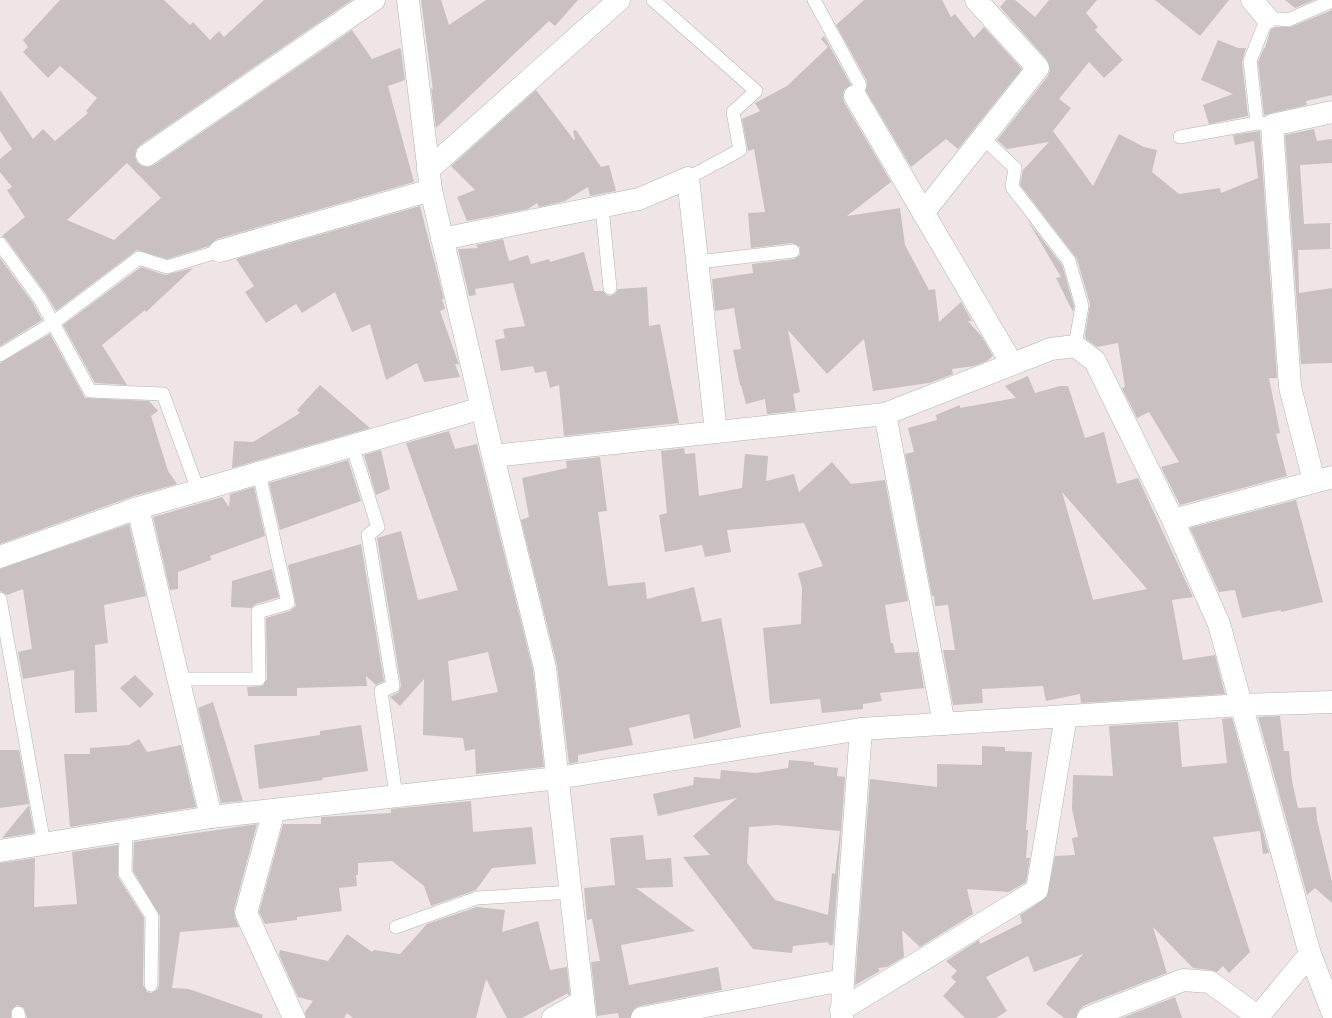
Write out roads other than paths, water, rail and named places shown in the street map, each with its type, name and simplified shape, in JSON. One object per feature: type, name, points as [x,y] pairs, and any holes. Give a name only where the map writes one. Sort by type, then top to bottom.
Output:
[{"type":"street","points":[[147,155],[374,0]]},
{"type":"street","points":[[408,0],[429,180],[492,456],[545,668],[584,1010],[553,1018]]},
{"type":"street","points":[[220,251],[429,180],[619,0]]},
{"type":"street","points":[[1252,0],[1267,18]]},
{"type":"street","points":[[923,213],[1038,68],[986,3]]},
{"type":"street","points":[[855,96],[1012,364]]},
{"type":"street","points":[[1173,520],[1323,479],[1290,387],[1264,124],[1332,112]]},
{"type":"street","points":[[442,239],[639,199],[688,178],[716,432]]},
{"type":"street","points":[[492,456],[885,414],[1051,349],[1074,346],[1095,361],[1173,520],[1219,624],[1310,954],[1332,1011]]},
{"type":"street","points":[[0,557],[138,508],[482,408]]},
{"type":"street","points":[[885,414],[944,724]]},
{"type":"street","points":[[138,508],[211,817]]},
{"type":"street","points":[[0,851],[211,817],[558,778],[861,729],[1242,705],[1332,702]]},
{"type":"street","points":[[842,1014],[1037,890],[1066,716]]},
{"type":"street","points":[[842,1014],[843,980],[861,729]]},
{"type":"street","points":[[274,810],[246,913],[294,1018]]},
{"type":"street","points":[[1088,1018],[1183,980],[1210,982],[1257,1017],[1310,954]]},
{"type":"street","points":[[642,1018],[843,980]]},
{"type":"lane","points":[[653,0],[756,91],[733,112],[740,150],[688,178]]},
{"type":"lane","points":[[814,0],[860,85],[855,96]]},
{"type":"lane","points":[[1180,137],[1264,124],[1250,61],[1267,18],[1288,20],[1332,1]]},
{"type":"lane","points":[[983,138],[1015,168],[1012,187],[1069,261],[1082,306],[1074,346]]},
{"type":"lane","points":[[602,207],[610,288]]},
{"type":"lane","points":[[0,244],[40,299],[90,391],[163,394],[198,490]]},
{"type":"lane","points":[[0,355],[53,323],[139,258],[167,267],[220,251]]},
{"type":"lane","points":[[698,262],[793,251]]},
{"type":"lane","points":[[352,445],[378,527],[368,535],[393,686],[381,691],[396,796]]},
{"type":"lane","points":[[179,680],[259,680],[258,612],[288,603],[259,473]]},
{"type":"lane","points":[[0,599],[44,844]]},
{"type":"lane","points":[[126,830],[125,873],[152,916],[151,985]]},
{"type":"lane","points":[[396,927],[477,898],[571,892]]}]
